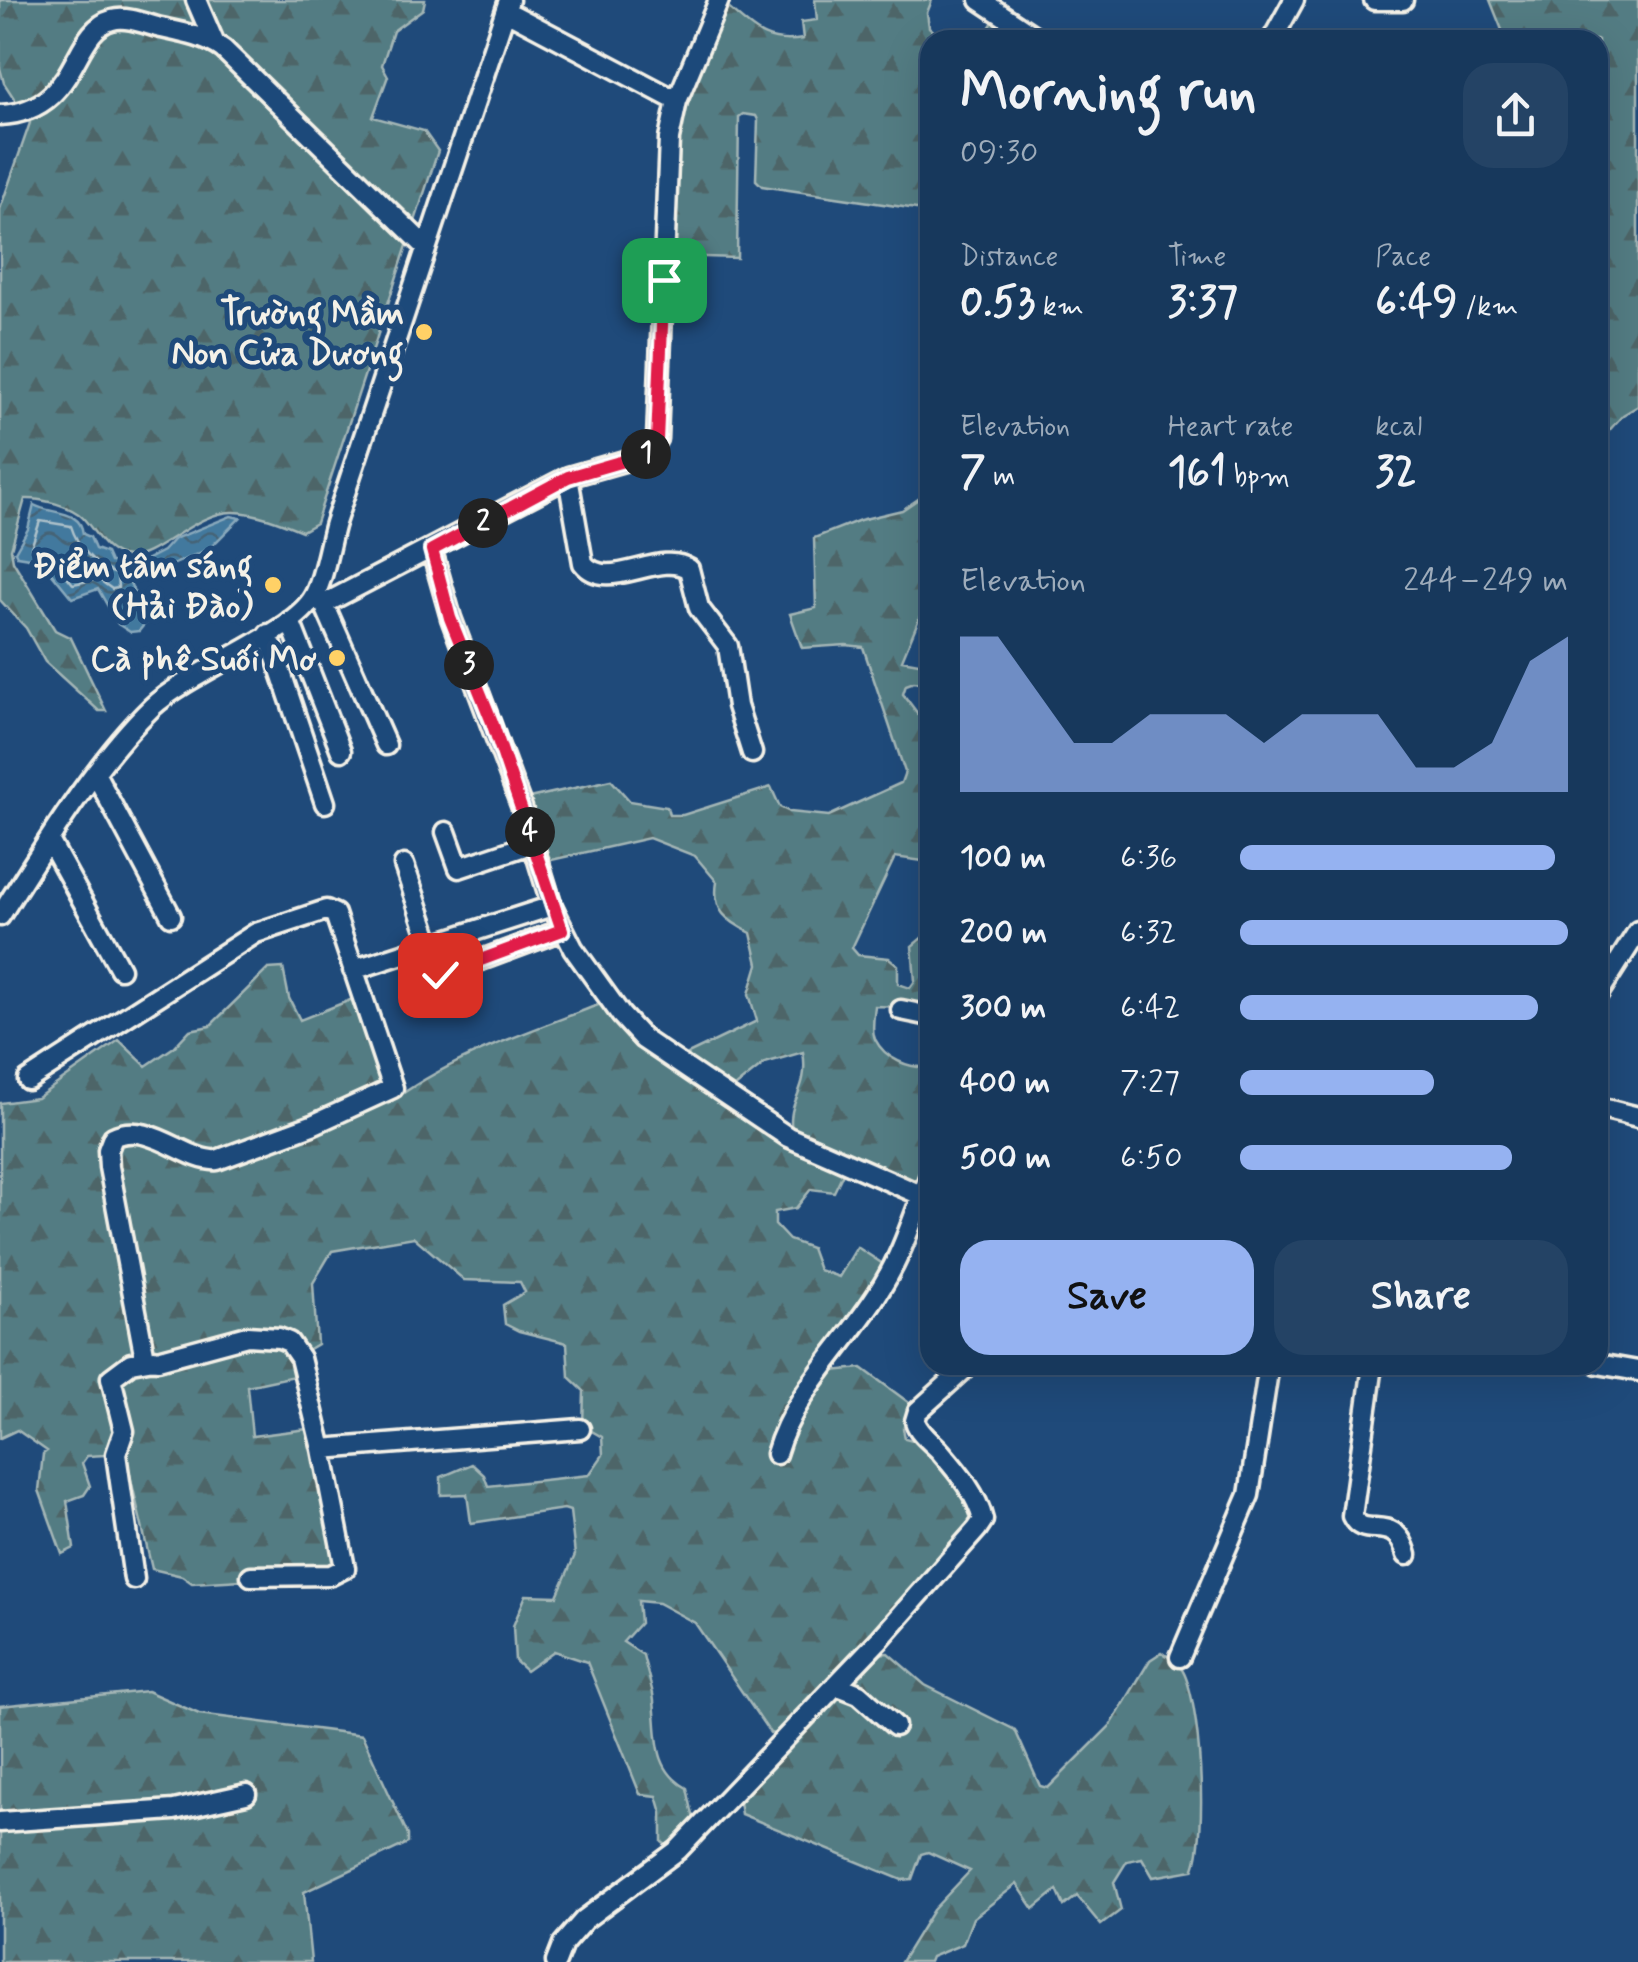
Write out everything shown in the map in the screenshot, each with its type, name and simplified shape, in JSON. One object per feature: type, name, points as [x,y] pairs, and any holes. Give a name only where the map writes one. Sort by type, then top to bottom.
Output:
[{"type":"street","points":[[196,0],[215,44],[426,246]]},
{"type":"street","points":[[0,916],[107,756],[155,704],[179,685],[319,600],[432,550],[568,477],[644,455],[657,440],[668,150],[677,101],[719,0]]},
{"type":"street","points":[[980,0],[1025,30]]},
{"type":"street","points":[[1278,30],[1294,0]]},
{"type":"street","points":[[1374,0],[1403,0]]},
{"type":"street","points":[[386,745],[319,600],[334,522],[507,5],[677,101]]},
{"type":"street","points":[[0,115],[25,112],[47,98],[66,80],[94,32],[108,21],[124,18],[215,44]]},
{"type":"street","points":[[568,477],[586,568],[606,574],[678,564],[689,569],[699,608],[728,646],[737,706],[752,753]]},
{"type":"street","points":[[432,550],[450,618],[492,722],[552,906],[562,930],[594,980],[643,1039],[788,1136],[920,1194]]},
{"type":"street","points":[[290,621],[341,751]]},
{"type":"street","points":[[268,634],[326,804]]},
{"type":"street","points":[[96,775],[171,916]]},
{"type":"street","points":[[446,832],[459,868],[534,843]]},
{"type":"street","points":[[50,842],[120,969]]},
{"type":"street","points":[[404,865],[450,1001]]},
{"type":"street","points":[[353,970],[552,906]]},
{"type":"street","points":[[28,1080],[256,933],[320,912],[331,912],[338,919],[392,1088],[312,1125],[217,1160],[202,1160],[173,1144],[138,1134],[118,1133],[109,1141],[109,1167],[140,1336],[147,1359],[154,1360]]},
{"type":"street","points":[[440,975],[562,930]]},
{"type":"street","points":[[1608,978],[1638,930]]},
{"type":"street","points":[[901,1010],[920,1014]]},
{"type":"street","points":[[1608,1109],[1638,1116]]},
{"type":"street","points":[[776,1454],[783,1431],[807,1388],[885,1282],[920,1209]]},
{"type":"street","points":[[134,1579],[116,1454],[124,1431],[111,1378],[132,1363],[171,1358],[204,1345],[247,1336],[265,1336],[289,1342],[300,1358],[345,1568],[331,1574],[251,1576]]},
{"type":"street","points":[[1608,1366],[1638,1371]]},
{"type":"street","points":[[556,1962],[563,1944],[584,1920],[678,1850],[836,1685],[983,1520],[965,1483],[914,1421],[918,1411],[958,1375]]},
{"type":"street","points":[[1180,1657],[1249,1495],[1267,1375]]},
{"type":"street","points":[[1371,1375],[1352,1516],[1356,1524],[1392,1531],[1403,1538],[1407,1555]]},
{"type":"street","points":[[322,1449],[580,1428]]},
{"type":"street","points":[[836,1685],[858,1694],[895,1726]]},
{"type":"street","points":[[0,1822],[174,1810],[246,1794]]},
{"type":"green space","points":[[0,0],[425,0],[423,9],[393,31],[382,65],[388,76],[373,117],[424,131],[438,151],[316,523],[302,531],[252,514],[220,514],[150,551],[128,557],[107,548],[72,510],[47,501],[25,499],[11,549],[13,561],[55,630],[71,638],[106,711],[99,711],[45,662],[26,628],[0,600],[0,209],[30,123],[4,83],[0,68]]},
{"type":"green space","points":[[815,0],[932,0],[927,13],[932,30],[920,30],[920,210],[762,186],[756,180],[758,120],[743,114],[739,117],[737,258],[671,256],[679,103],[718,12],[726,6],[753,29],[779,40],[803,39],[801,22],[817,20]]},
{"type":"green space","points":[[1490,0],[1638,0],[1638,406],[1608,432],[1608,30],[1502,30]]},
{"type":"green space","points":[[994,20],[1014,30],[988,30]]},
{"type":"green space","points":[[920,498],[920,616],[902,660],[920,663],[920,683],[906,685],[903,694],[920,717],[920,861],[895,857],[852,948],[858,955],[889,958],[898,965],[898,984],[910,988],[915,981],[912,946],[920,939],[920,1008],[875,1006],[873,1023],[879,1046],[891,1057],[920,1067],[920,1179],[912,1181],[792,1131],[792,1111],[803,1076],[803,1052],[765,1063],[730,1091],[691,1064],[688,1054],[757,1021],[749,994],[758,964],[751,933],[723,914],[717,901],[717,882],[695,856],[649,838],[547,861],[529,798],[611,780],[630,801],[667,807],[669,815],[683,815],[771,787],[780,807],[790,812],[829,816],[901,783],[905,772],[863,647],[802,648],[790,614],[816,608],[814,538],[860,520],[902,510]]},
{"type":"green space","points":[[283,968],[289,998],[300,1020],[358,997],[385,1068],[384,1101],[388,1104],[464,1059],[603,1003],[839,1166],[843,1173],[834,1192],[811,1189],[796,1208],[775,1212],[775,1225],[789,1240],[811,1248],[819,1270],[839,1277],[857,1247],[883,1264],[885,1272],[831,1371],[862,1368],[908,1402],[911,1418],[903,1428],[905,1438],[924,1443],[949,1469],[979,1524],[779,1735],[770,1733],[695,1623],[658,1603],[638,1601],[640,1623],[623,1642],[643,1655],[653,1694],[658,1747],[667,1770],[687,1788],[694,1820],[685,1835],[669,1847],[662,1842],[662,1813],[657,1796],[640,1794],[587,1662],[554,1651],[526,1671],[515,1661],[513,1626],[526,1595],[557,1596],[575,1555],[570,1511],[471,1523],[467,1494],[441,1495],[441,1477],[472,1464],[484,1475],[488,1486],[589,1475],[603,1455],[602,1437],[583,1426],[584,1391],[569,1377],[567,1343],[505,1324],[503,1305],[525,1292],[520,1282],[464,1280],[414,1237],[332,1251],[313,1283],[317,1344],[295,1357],[299,1375],[247,1386],[252,1436],[308,1429],[341,1569],[192,1583],[182,1576],[152,1569],[125,1454],[87,1456],[82,1463],[90,1486],[84,1495],[67,1501],[74,1548],[62,1554],[39,1490],[43,1454],[47,1451],[17,1430],[0,1438],[0,1103],[37,1098],[119,1040],[146,1066],[174,1047],[190,1030],[210,1026],[268,969]]},
{"type":"green space","points":[[1162,1652],[1181,1668],[1193,1707],[1200,1768],[1198,1854],[1193,1870],[1153,1877],[1142,1858],[1127,1861],[1114,1882],[1121,1910],[1101,1925],[1077,1896],[1064,1906],[1057,1890],[1034,1909],[1017,1884],[973,1918],[963,1944],[931,1957],[929,1962],[901,1962],[933,1910],[970,1871],[928,1852],[921,1854],[912,1879],[902,1880],[741,1814],[738,1796],[873,1654],[888,1653],[925,1685],[1015,1730],[1040,1786],[1048,1788],[1111,1725],[1150,1660]]},
{"type":"green space","points":[[147,1691],[199,1714],[362,1735],[408,1835],[408,1843],[304,1892],[311,1962],[0,1962],[0,1706]]},
{"type":"water","points":[[34,505],[77,520],[83,534],[90,537],[95,549],[106,553],[110,562],[138,564],[163,551],[174,539],[231,516],[240,518],[209,549],[140,579],[127,576],[147,621],[139,631],[130,632],[118,624],[98,589],[72,598],[41,560],[17,556],[15,552],[28,529]]},
{"type":"place","name":"Trường Mầm Non Cửa Dương","points":[[424,332]]},
{"type":"place","name":"Điểm tâm sáng (Hải Đào)","points":[[273,585]]},
{"type":"place","name":"Cà phê Suối Mơ","points":[[337,658]]},
{"type":"route","points":[[440,975],[562,930],[492,722],[450,618],[432,550],[568,477],[644,455],[652,449],[657,440],[664,280]]}]
